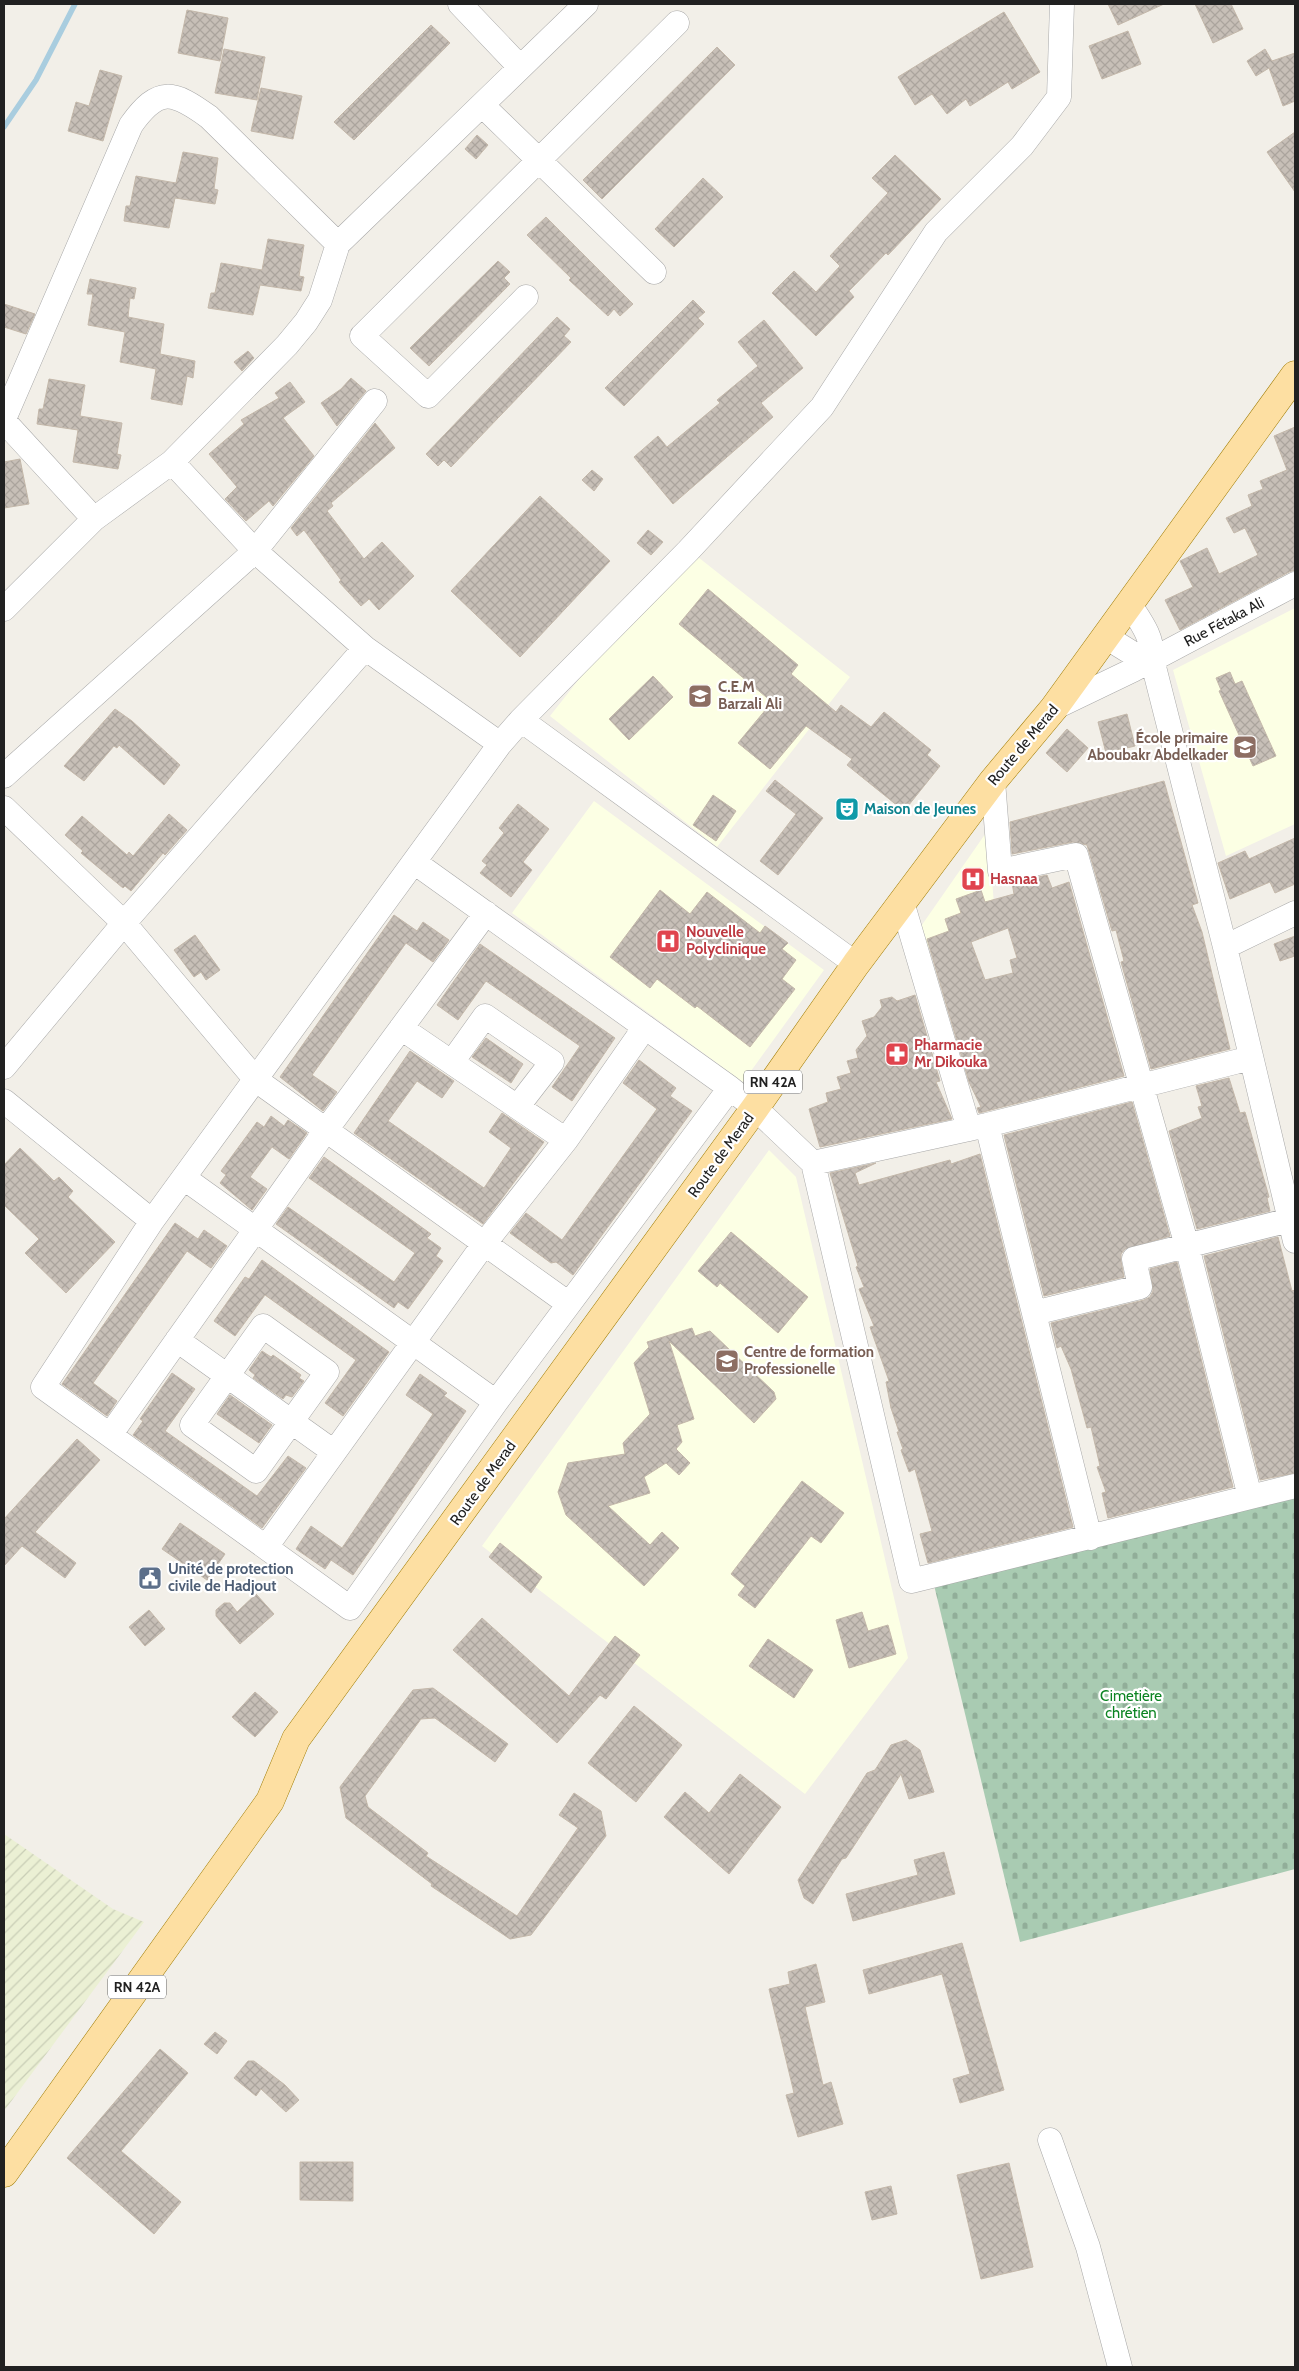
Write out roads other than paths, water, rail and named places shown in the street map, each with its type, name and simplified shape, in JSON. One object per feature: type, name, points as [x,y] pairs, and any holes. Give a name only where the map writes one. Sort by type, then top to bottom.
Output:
[{"type":"main road","name":"Route de Merad","points":[[4,2173],[270,1800],[296,1738],[756,1108],[856,964],[993,781],[1054,708],[1295,375]]},
{"type":"street","points":[[460,4],[520,67]]},
{"type":"street","points":[[4,609],[94,518],[172,462],[287,345],[306,322],[320,300],[338,244],[586,4]]},
{"type":"street","points":[[730,1088],[496,1402],[350,1608],[43,1387],[152,1221],[500,744],[521,720],[688,551],[822,408],[936,232],[1022,146],[1059,97],[1062,4]]},
{"type":"street","points":[[526,297],[428,396],[362,336],[677,22]]},
{"type":"street","points":[[94,518],[4,420],[130,125],[142,110],[155,98],[172,97],[185,100],[209,117],[338,244]]},
{"type":"street","points":[[482,105],[654,272]]},
{"type":"street","points":[[4,776],[255,551],[375,401]]},
{"type":"street","points":[[172,462],[255,551],[365,648],[500,744]]},
{"type":"street","name":"Rue Fétaka Ali","points":[[1054,708],[1295,584]]},
{"type":"street","points":[[1034,1313],[1140,1287],[1134,1259],[1188,1246],[1293,1230],[1225,947],[1152,659],[1152,649],[1147,631],[1130,605]]},
{"type":"street","points":[[1106,637],[1140,658],[1152,659]]},
{"type":"street","points":[[4,1067],[124,924],[365,648]]},
{"type":"street","points":[[521,720],[856,964]]},
{"type":"street","points":[[993,781],[1000,871],[1076,855],[1188,1246],[1250,1497]]},
{"type":"street","points":[[4,808],[124,924],[256,1080],[569,1304]]},
{"type":"street","points":[[414,862],[730,1088],[756,1108],[814,1163],[911,1581],[1295,1486]]},
{"type":"street","points":[[902,902],[978,1127],[1034,1313],[1090,1538]]},
{"type":"street","points":[[110,1435],[326,1130],[486,913]]},
{"type":"street","points":[[1225,947],[1295,914]]},
{"type":"street","points":[[452,1062],[485,1016],[552,1062],[518,1106]]},
{"type":"street","points":[[266,1547],[484,1244],[566,1140],[645,1027]]},
{"type":"street","points":[[401,1028],[566,1140]]},
{"type":"street","points":[[814,1163],[978,1127],[1252,1058]]},
{"type":"street","points":[[4,1101],[152,1221]]},
{"type":"street","points":[[184,1178],[496,1402]]},
{"type":"street","points":[[263,1326],[327,1372],[291,1421],[256,1471],[192,1425],[263,1326]]},
{"type":"street","points":[[177,1340],[334,1452]]},
{"type":"street","points":[[1050,2140],[1088,2247],[1120,2367]]},
{"type":"waterway","points":[[4,127],[36,80],[75,4]]},
{"type":"place","name":"C.E.M Barzali Ali","points":[[700,696]]},
{"type":"place","name":"École primaire Aboubakr Abdelkader","points":[[1245,747]]},
{"type":"place","name":"Maison de Jeunes","points":[[847,809]]},
{"type":"place","name":"Hasnaa","points":[[973,879]]},
{"type":"place","name":"Nouvelle Polyclinique","points":[[668,941]]},
{"type":"place","name":"Pharmacie Mr Dikouka","points":[[897,1054]]},
{"type":"place","name":"Centre de formation Professionelle","points":[[727,1361]]},
{"type":"place","name":"Unité de protection civile de Hadjout","points":[[150,1578]]},
{"type":"park label","name":"Cimetière chrétien","points":[[1131,1704]]}]
